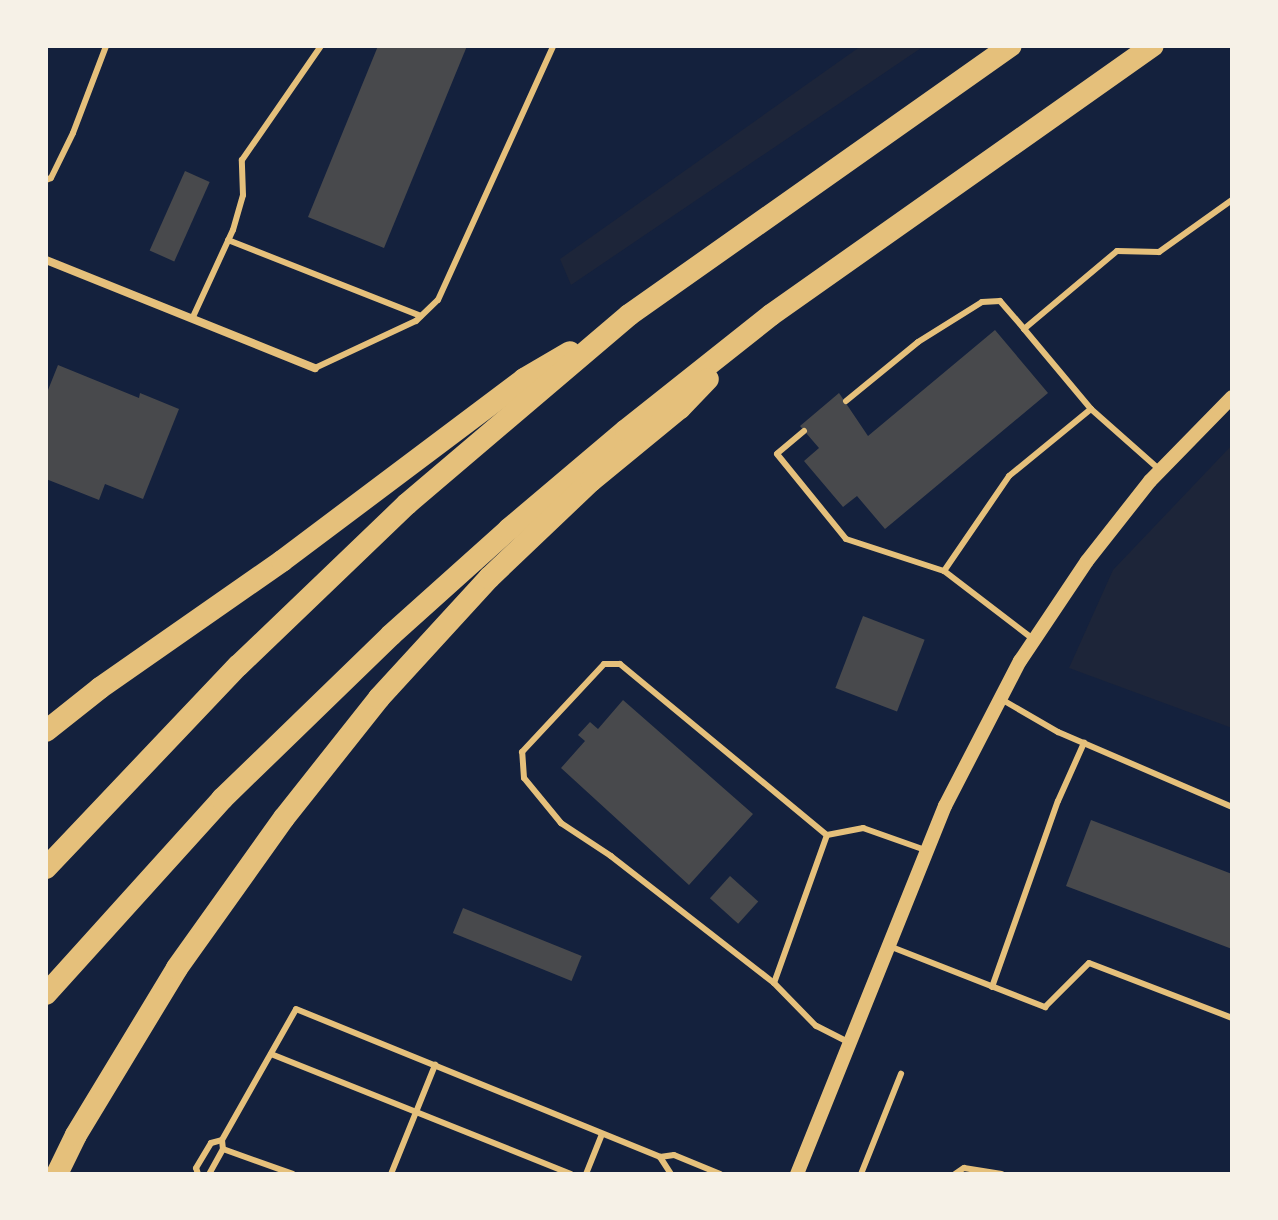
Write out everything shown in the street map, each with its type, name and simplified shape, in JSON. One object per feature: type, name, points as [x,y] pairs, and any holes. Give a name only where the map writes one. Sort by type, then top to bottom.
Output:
[{"type":"highway","points":[[46,731],[100,688],[282,561],[524,379],[629,315],[1011,46]]},
{"type":"highway","points":[[46,994],[222,799],[391,635],[614,439],[771,315],[1153,46]]},
{"type":"highway","points":[[46,868],[238,666],[407,504],[629,315]]},
{"type":"highway","points":[[57,1174],[104,1087],[177,968],[284,818],[379,698],[489,578],[591,481],[680,408],[771,315]]},
{"type":"street","points":[[46,260],[315,368]]},
{"type":"street","points":[[797,1174],[945,806],[1034,639],[1087,561],[1160,470],[1232,397]]},
{"type":"lane","points":[[46,180],[51,178],[73,133],[106,46]]},
{"type":"lane","points":[[192,319],[228,240],[243,195],[242,160],[321,46]]},
{"type":"lane","points":[[315,368],[421,316],[438,300],[553,46]]},
{"type":"lane","points":[[1024,329],[1117,251],[1159,252],[1232,200]]},
{"type":"lane","points":[[228,240],[421,316]]},
{"type":"lane","points":[[846,401],[918,342],[982,302],[1000,301],[1091,409],[1160,470]]},
{"type":"lane","points":[[944,571],[1009,476],[1091,409]]},
{"type":"lane","points":[[804,431],[777,454],[846,539],[944,571],[1034,639]]},
{"type":"lane","points":[[827,835],[620,664],[604,664],[522,752],[524,778],[561,823],[611,856],[774,983],[816,1026],[850,1043]]},
{"type":"lane","points":[[1001,699],[1084,743],[1232,807]]},
{"type":"lane","points":[[992,987],[1058,801],[1084,743]]},
{"type":"lane","points":[[827,835],[863,828],[927,851]]},
{"type":"lane","points":[[774,983],[827,835]]},
{"type":"lane","points":[[889,946],[1045,1007],[1089,963],[1232,1018]]},
{"type":"lane","points":[[209,1174],[223,1149],[222,1140],[296,1009],[660,1157],[674,1155],[720,1174]]},
{"type":"lane","points":[[271,1054],[571,1174]]},
{"type":"lane","points":[[391,1174],[435,1065]]},
{"type":"lane","points":[[861,1174],[901,1074]]},
{"type":"lane","points":[[586,1174],[602,1134]]},
{"type":"lane","points":[[198,1174],[196,1168],[211,1143],[222,1140]]},
{"type":"lane","points":[[223,1149],[293,1174]]},
{"type":"lane","points":[[660,1157],[671,1174]]},
{"type":"lane","points":[[955,1174],[964,1168],[1002,1174]]},
{"type":"shaded area","points":[[861,46],[924,46],[571,285],[560,259]]},
{"type":"shaded area","points":[[1232,445],[1232,728],[1069,668],[1113,570]]},
{"type":"building","points":[[378,46],[467,46],[384,248],[308,217]]},
{"type":"building","points":[[185,171],[210,182],[174,261],[150,250]]},
{"type":"building","points":[[995,330],[1048,393],[885,529],[857,496],[843,507],[804,461],[819,448],[800,426],[839,393],[868,436]]},
{"type":"building","points":[[58,365],[139,398],[140,393],[179,409],[143,499],[105,484],[99,500],[46,479],[46,395]]},
{"type":"building","points":[[863,616],[925,640],[897,712],[835,688]]},
{"type":"building","points":[[623,700],[753,814],[689,885],[561,768],[585,741],[578,735],[590,722],[598,729]]},
{"type":"building","points":[[1091,820],[1232,874],[1232,949],[1066,886]]},
{"type":"building","points":[[730,876],[758,901],[738,924],[710,898]]},
{"type":"building","points":[[463,908],[582,956],[572,981],[453,933]]}]
